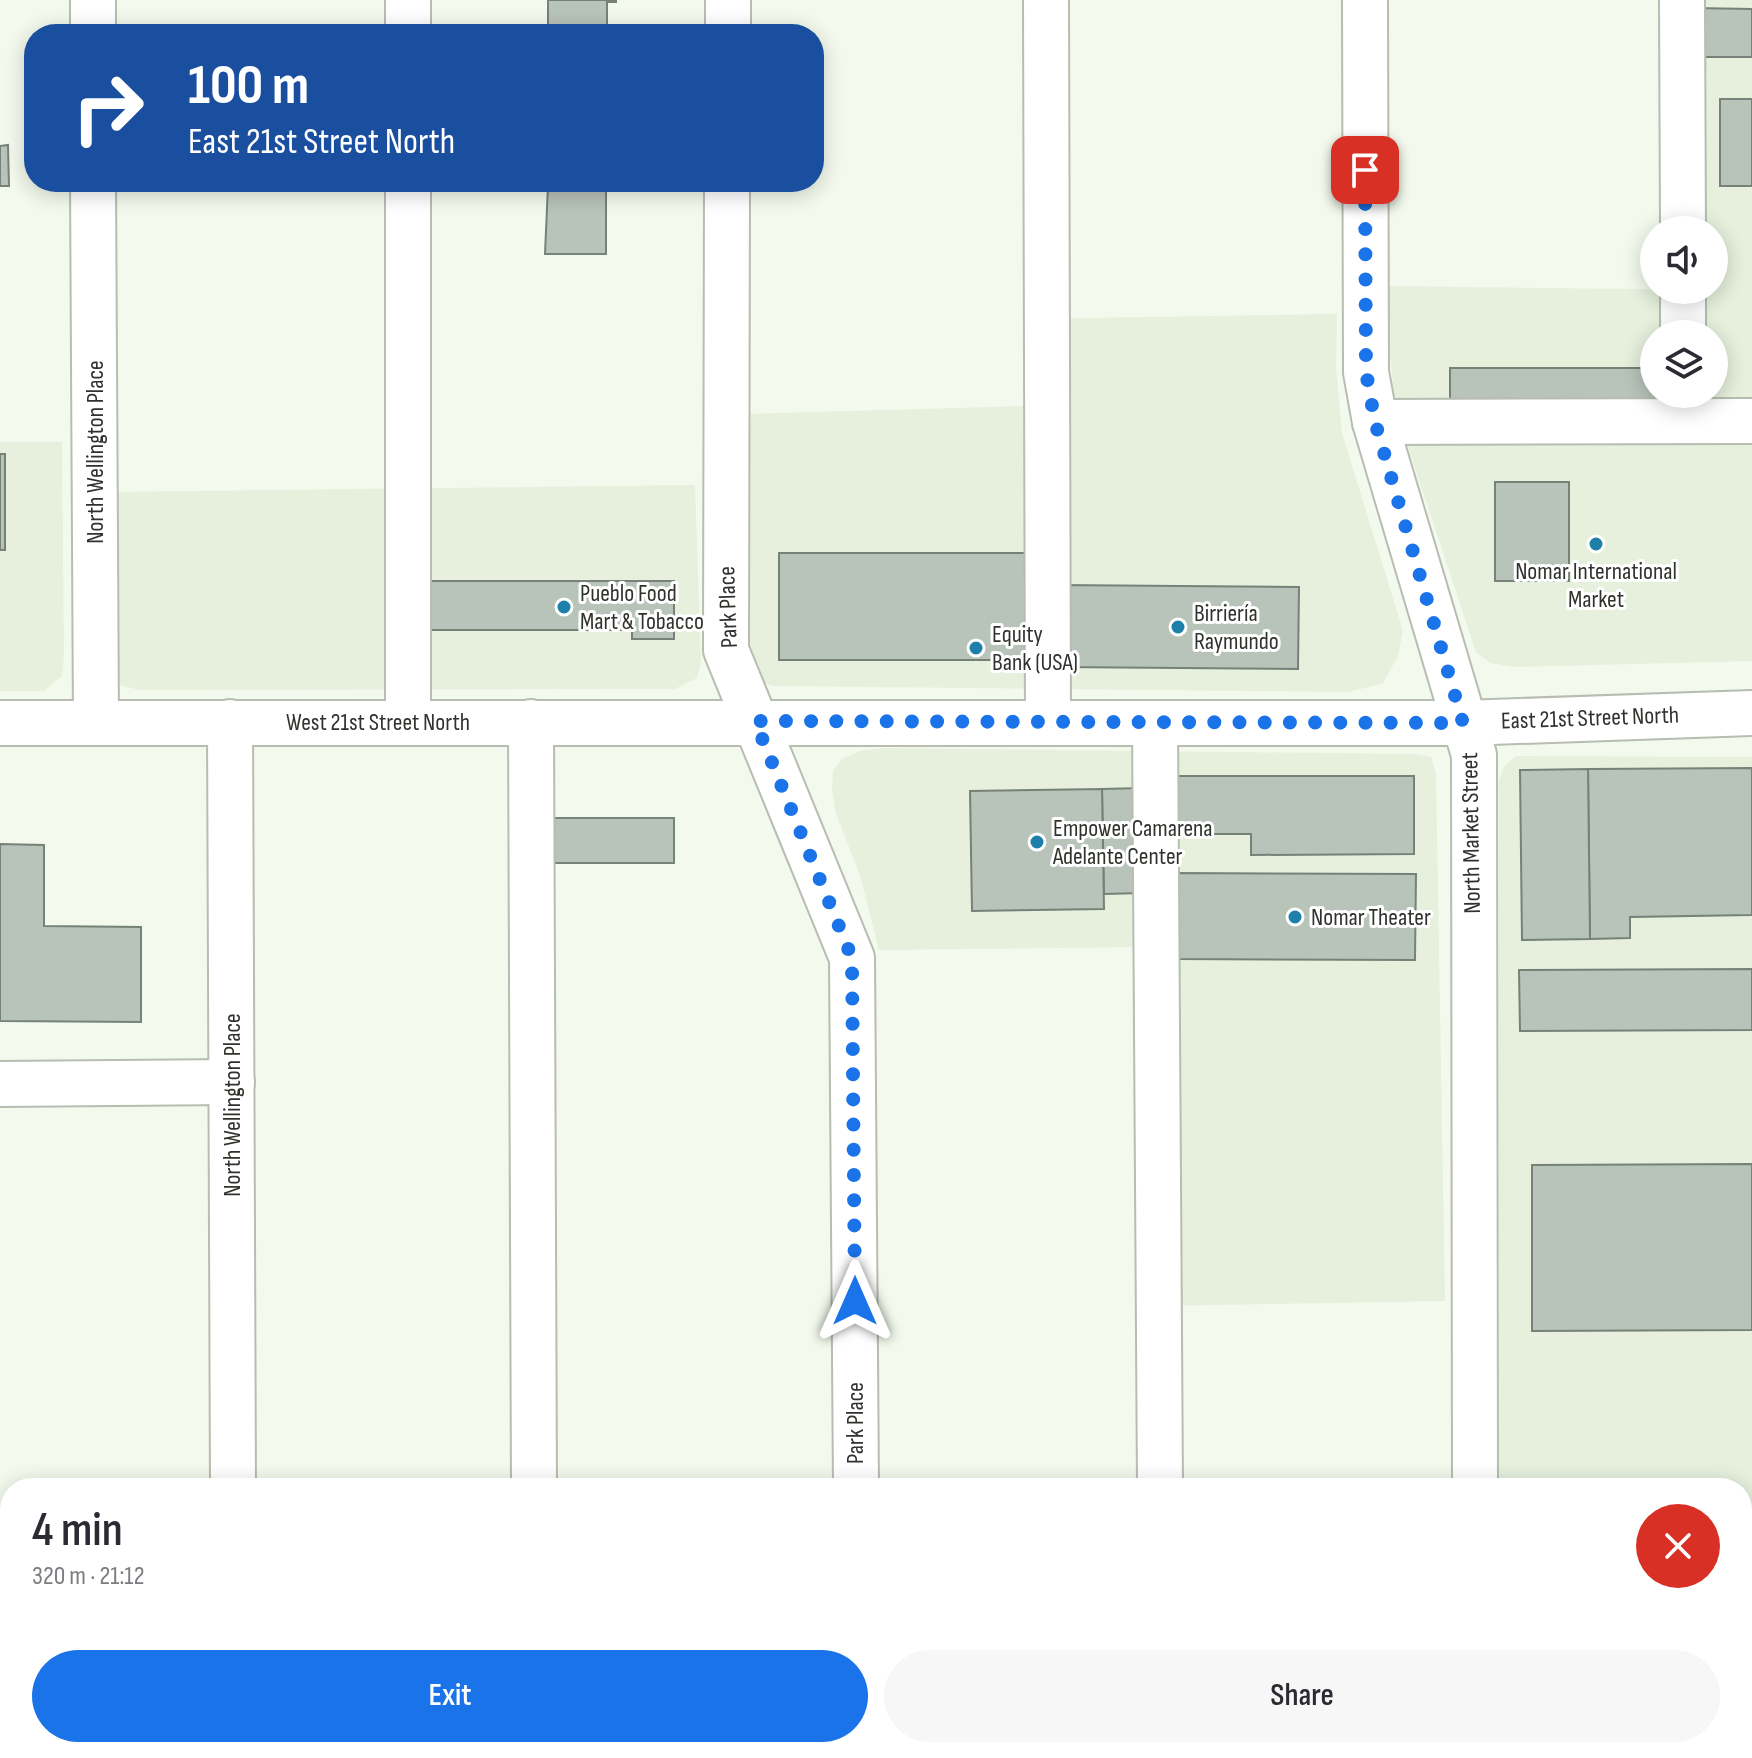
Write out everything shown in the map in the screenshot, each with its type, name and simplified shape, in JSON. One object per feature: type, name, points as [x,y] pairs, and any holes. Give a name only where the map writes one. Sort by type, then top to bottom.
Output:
[{"type":"street","points":[[93,0],[93,24]]},
{"type":"street","points":[[408,0],[408,24]]},
{"type":"street","points":[[728,0],[728,24]]},
{"type":"street","points":[[1046,0],[1048,723]]},
{"type":"street","name":"North Market Street","points":[[1365,0],[1366,372],[1375,422],[1474,755],[1475,1478]]},
{"type":"street","points":[[1682,0],[1683,216]]},
{"type":"street","name":"North Wellington Place","points":[[93,192],[96,723]]},
{"type":"street","points":[[408,192],[408,722]]},
{"type":"street","name":"Park Place","points":[[727,192],[726,650],[852,958],[856,1478]]},
{"type":"street","points":[[1375,422],[1683,408],[1752,421]]},
{"type":"street","name":"East 21st Street North","points":[[755,721],[1463,723],[1752,713]]},
{"type":"street","name":"West 21st Street North","points":[[0,723],[755,721]]},
{"type":"street","name":"North Wellington Place","points":[[230,722],[233,1478]]},
{"type":"street","points":[[531,722],[534,1478]]},
{"type":"street","points":[[1155,723],[1160,1478]]},
{"type":"street","points":[[0,1084],[232,1082]]},
{"type":"shaded area","points":[[1658,0],[1752,0],[1752,412],[1399,409],[1394,394],[1383,286],[1640,289],[1640,304],[1728,304],[1728,216],[1660,216]]},
{"type":"shaded area","points":[[1337,314],[1336,367],[1342,433],[1403,631],[1398,656],[1383,683],[1349,692],[772,686],[756,679],[746,662],[743,414],[1027,406],[1025,319]]},
{"type":"shaded area","name":"Nomar International Market","points":[[1752,433],[1752,661],[1515,667],[1490,663],[1476,652],[1404,435]]},
{"type":"shaded area","points":[[0,442],[62,442],[64,657],[62,676],[44,691],[0,691]]},
{"type":"shaded area","points":[[695,485],[701,662],[697,678],[675,689],[139,690],[121,685],[116,663],[111,492]]},
{"type":"shaded area","points":[[883,748],[1416,754],[1431,757],[1436,774],[1445,1301],[1153,1306],[1148,947],[879,950],[860,875],[836,814],[832,789],[833,771],[842,759],[860,751]]},
{"type":"shaded area","points":[[1516,756],[1752,757],[1752,1478],[1499,1478],[1499,780],[1504,767]]},
{"type":"building","points":[[548,0],[616,0],[607,2],[607,24],[548,24]]},
{"type":"building","points":[[1694,8],[1752,9],[1752,57],[1694,57]]},
{"type":"building","points":[[1720,99],[1752,99],[1752,186],[1720,186]]},
{"type":"building","points":[[8,145],[9,186],[0,186],[0,146]]},
{"type":"building","points":[[548,192],[606,192],[606,254],[545,254]]},
{"type":"building","points":[[1450,368],[1640,368],[1640,406],[1450,406]]},
{"type":"building","points":[[0,454],[5,454],[5,550],[0,550]]},
{"type":"building","points":[[1495,482],[1569,482],[1569,581],[1495,581]]},
{"type":"building","points":[[779,553],[1033,553],[1033,660],[779,660]]},
{"type":"building","points":[[422,581],[674,581],[674,639],[632,639],[632,630],[422,630]]},
{"type":"building","name":"Birriería Raymundo","points":[[1058,585],[1299,587],[1298,669],[1058,667]]},
{"type":"building","points":[[1752,768],[1752,915],[1630,917],[1630,938],[1590,939],[1588,769]]},
{"type":"building","points":[[1588,769],[1590,939],[1522,940],[1520,770]]},
{"type":"building","points":[[1174,776],[1414,776],[1414,854],[1251,855],[1251,834],[1174,834]]},
{"type":"building","points":[[1142,788],[1143,893],[1104,894],[1102,789]]},
{"type":"building","name":"Empower Camarena Adelante Center","points":[[1102,789],[1104,909],[972,911],[970,791]]},
{"type":"building","points":[[552,818],[674,818],[674,863],[552,863]]},
{"type":"building","points":[[0,844],[44,845],[44,926],[141,927],[141,1022],[0,1021]]},
{"type":"building","name":"Nomar Theater","points":[[1175,873],[1416,874],[1415,960],[1175,959]]},
{"type":"building","points":[[1752,969],[1752,1030],[1520,1031],[1519,970]]},
{"type":"building","points":[[1752,1164],[1752,1330],[1532,1331],[1532,1165]]},
{"type":"place","name":"Nomar International Market","points":[[1596,544]]},
{"type":"place","name":"Pueblo Food Mart & Tobacco","points":[[564,607]]},
{"type":"place","name":"Birriería Raymundo","points":[[1178,627]]},
{"type":"place","name":"Equity Bank (USA)","points":[[976,648]]},
{"type":"place","name":"Empower Camarena Adelante Center","points":[[1037,842]]},
{"type":"place","name":"Nomar Theater","points":[[1295,917]]},
{"type":"route","points":[[855,1301],[852,958],[755,721],[1463,723],[1375,422],[1366,372],[1365,170]]}]
